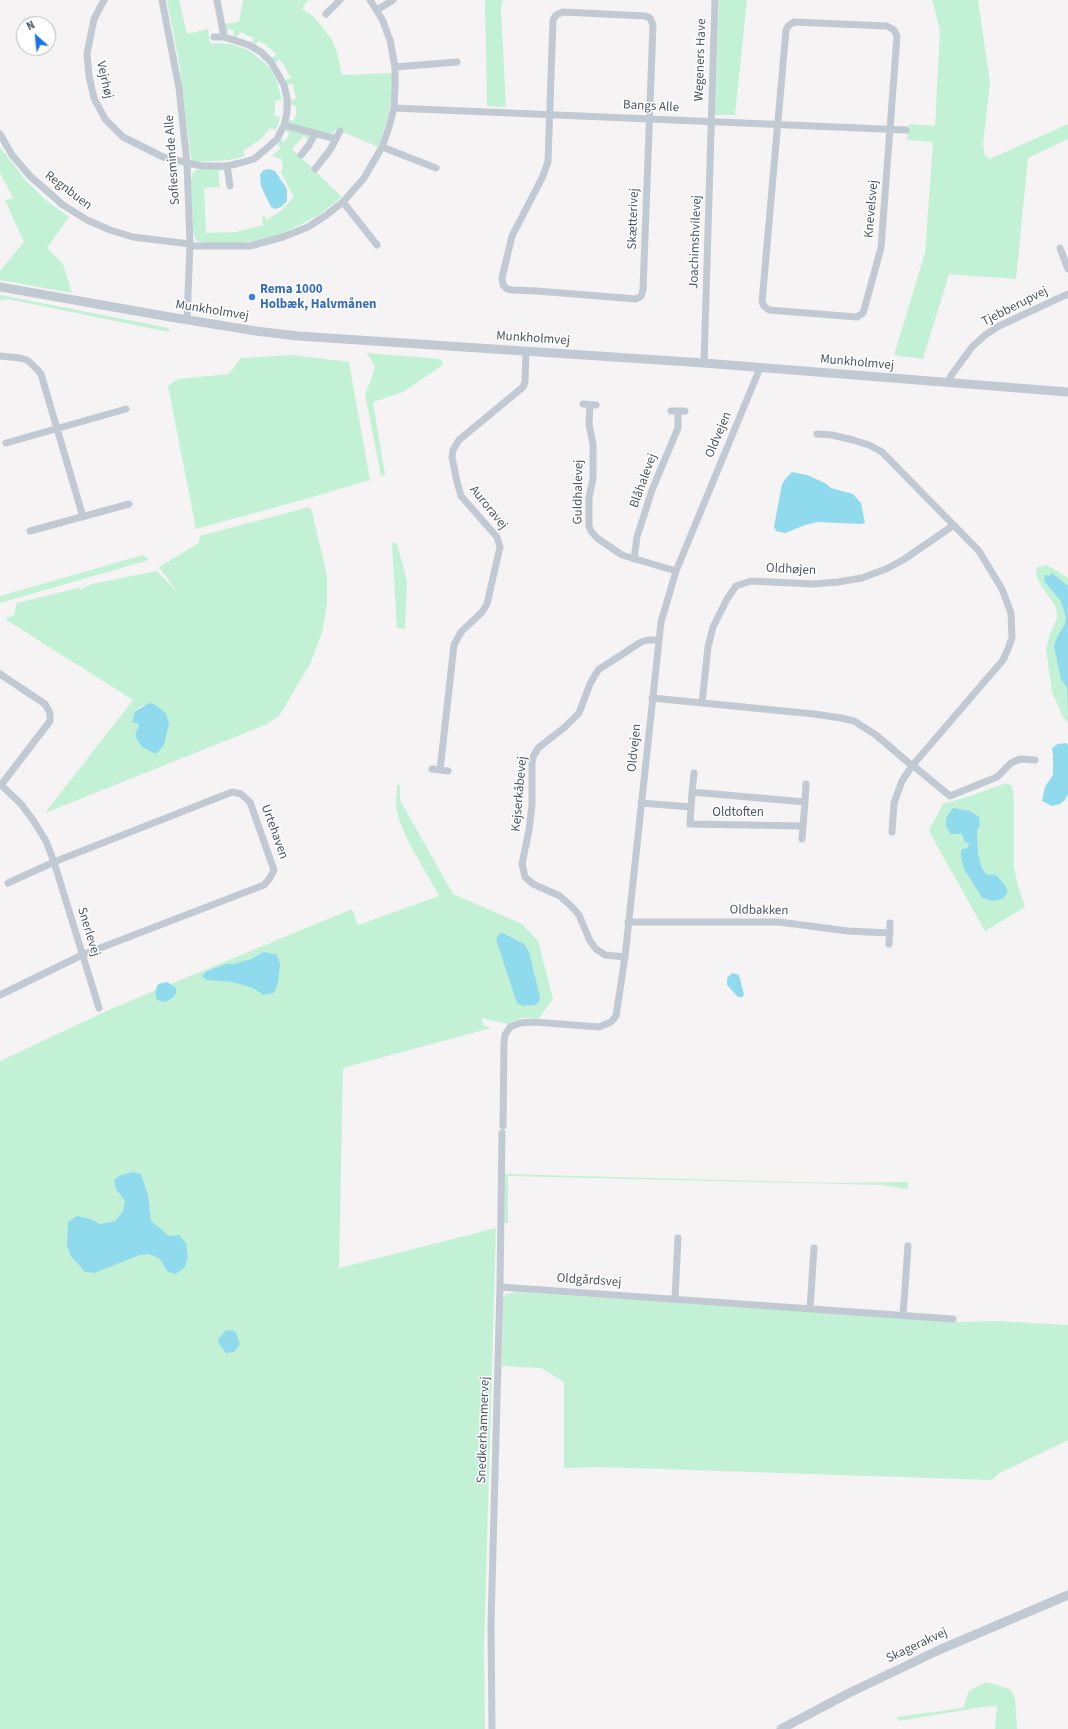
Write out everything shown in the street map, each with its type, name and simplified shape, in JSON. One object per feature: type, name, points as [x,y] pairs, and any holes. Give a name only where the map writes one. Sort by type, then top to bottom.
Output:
[{"type":"street","name":"Vejrhøj","points":[[104,0],[94,19],[87,54],[91,87],[97,105],[108,122],[123,137],[163,157],[201,166],[227,166],[254,159],[276,139],[284,126]]},
{"type":"street","name":"Sofiesminde Alle","points":[[162,0],[179,88],[187,163],[190,245],[187,320]]},
{"type":"street","points":[[217,0],[224,37]]},
{"type":"street","points":[[326,14],[340,0]]},
{"type":"street","name":"Regnbuen","points":[[0,134],[12,155],[30,176],[63,205],[87,220],[109,230],[133,237],[190,245],[240,247],[272,241],[308,227],[343,202],[364,178],[382,147],[394,108],[395,67],[388,35],[377,10],[370,0]]},
{"type":"street","points":[[377,10],[393,0]]},
{"type":"street","name":"Wegeners Have","points":[[711,122],[715,0]]},
{"type":"street","name":"Skætterivej","points":[[563,12],[646,16],[651,19],[654,25],[643,290],[640,297],[633,299],[512,290],[507,289],[503,285],[502,278],[512,236],[547,166],[550,114],[553,20],[556,15],[563,12]]},
{"type":"street","name":"Knevelsvej","points":[[797,22],[887,26],[896,31],[898,36],[881,248],[864,310],[857,317],[769,310],[763,304],[762,299],[778,125],[786,30],[791,24],[797,22]]},
{"type":"street","points":[[214,37],[224,37],[250,45],[261,52],[271,62],[284,85],[287,98],[287,113],[284,126],[336,139]]},
{"type":"street","points":[[395,67],[457,62]]},
{"type":"street","name":"Bangs Alle","points":[[394,108],[906,130]]},
{"type":"street","name":"Joachimshvilevej","points":[[704,362],[711,122]]},
{"type":"street","points":[[315,169],[330,150],[340,131]]},
{"type":"street","points":[[301,155],[315,134]]},
{"type":"street","points":[[382,147],[436,168]]},
{"type":"street","points":[[227,166],[230,186]]},
{"type":"street","points":[[343,202],[377,246]]},
{"type":"street","points":[[1060,248],[1068,269]]},
{"type":"street","name":"Munkholmvej","points":[[0,287],[187,320],[298,336],[704,362],[760,368],[1068,392]]},
{"type":"street","name":"Tjebberupvej","points":[[949,383],[950,377],[972,347],[985,335],[999,326],[1068,294]]},
{"type":"street","name":"Auroravej","points":[[440,770],[454,645],[461,632],[482,612],[487,604],[500,547],[496,536],[462,496],[457,483],[452,457],[453,450],[459,440],[523,387],[525,382],[526,351]]},
{"type":"street","points":[[0,356],[23,359],[32,364],[40,372],[58,428],[83,516]]},
{"type":"street","name":"Oldvejen","points":[[504,1048],[507,1031],[520,1023],[546,1023],[592,1027],[604,1026],[611,1022],[618,1011],[642,803],[658,640],[664,609],[676,571],[760,368]]},
{"type":"street","name":"Guldhalevej","points":[[590,405],[589,424],[593,444],[593,479],[589,497],[589,528],[597,538],[622,555],[676,571]]},
{"type":"street","points":[[6,443],[126,409]]},
{"type":"street","name":"Blåhalevej","points":[[634,559],[637,537],[652,490],[678,428],[678,411]]},
{"type":"street","points":[[817,434],[832,435],[856,441],[882,452],[979,551],[1002,588],[1012,613],[1012,638],[1007,652],[1000,664],[912,766],[902,781],[897,794],[892,832]]},
{"type":"street","points":[[30,532],[129,504]]},
{"type":"street","name":"Oldhøjen","points":[[702,703],[708,648],[713,628],[727,599],[736,586],[751,581],[813,584],[862,578],[882,571],[903,560],[954,525]]},
{"type":"street","name":"Kejserkåbevej","points":[[625,957],[605,955],[596,949],[590,941],[579,915],[570,904],[557,894],[530,882],[524,877],[522,864],[530,830],[532,805],[532,764],[533,757],[538,748],[566,727],[579,713],[590,684],[598,670],[641,642],[658,640]]},
{"type":"street","points":[[0,674],[45,704],[50,713],[50,721],[1,785]]},
{"type":"street","points":[[652,698],[847,719],[865,726],[948,795],[952,796],[997,777],[1011,763],[1020,758],[1035,760]]},
{"type":"street","points":[[432,769],[448,771]]},
{"type":"street","points":[[692,792],[694,773]]},
{"type":"street","points":[[802,839],[806,784]]},
{"type":"street","name":"Snerlevej","points":[[1,785],[21,804],[33,820],[46,842],[54,862],[99,1008]]},
{"type":"street","name":"Urtehaven","points":[[54,862],[232,792],[241,794],[250,802],[274,866],[272,876],[264,885],[82,956]]},
{"type":"street","name":"Oldtoften","points":[[803,826],[691,824],[691,807],[692,792],[804,802]]},
{"type":"street","points":[[642,803],[691,807]]},
{"type":"street","points":[[8,883],[54,862]]},
{"type":"street","name":"Oldbakken","points":[[628,922],[779,922],[848,931],[890,933]]},
{"type":"street","points":[[889,944],[890,923]]},
{"type":"street","points":[[0,995],[82,956]]},
{"type":"street","name":"Snedkerhammervej","points":[[492,1729],[491,1624],[500,1287],[504,1048]]},
{"type":"street","points":[[675,1299],[678,1238]]},
{"type":"street","points":[[903,1315],[908,1246]]},
{"type":"street","points":[[810,1309],[814,1248]]},
{"type":"street","name":"Oldgårdsvej","points":[[500,1287],[953,1318]]},
{"type":"street","name":"Skagerakvej","points":[[781,1729],[849,1693],[939,1650],[1068,1595]]},
{"type":"green space","points":[[167,0],[179,0],[187,34],[208,29],[210,43],[231,44],[248,50],[265,63],[272,71],[282,100],[275,101],[275,116],[280,117],[278,125],[275,130],[270,128],[261,139],[243,151],[245,156],[229,160],[195,162],[191,158],[180,68]]},
{"type":"green space","points":[[243,0],[308,0],[302,9],[314,17],[331,38],[337,52],[342,75],[392,73],[391,99],[388,116],[378,147],[336,129],[331,135],[288,123],[288,120],[293,121],[296,114],[296,106],[290,105],[290,100],[296,99],[293,84],[287,85],[285,80],[291,78],[284,65],[279,59],[275,63],[271,59],[276,54],[265,44],[259,41],[255,45],[252,43],[254,38],[240,32],[237,37],[233,36],[234,30],[228,29],[227,34],[223,24],[239,22]]},
{"type":"green space","points":[[485,0],[503,0],[501,9],[506,107],[487,106]]},
{"type":"green space","points":[[719,0],[747,0],[735,115],[715,115]]},
{"type":"green space","points":[[932,0],[978,0],[990,83],[983,144],[985,156],[990,159],[1068,124],[1068,139],[1028,158],[1016,279],[949,274],[923,359],[894,355],[925,253],[933,142],[907,140],[909,124],[935,126],[940,30]]},
{"type":"green space","points":[[287,129],[310,136],[308,139],[303,136],[292,149],[342,197],[319,215],[280,235],[255,241],[238,243],[207,243],[197,241],[193,232],[191,180],[193,173],[196,170],[222,168],[224,170],[218,171],[220,187],[204,188],[206,233],[236,232],[263,225],[262,217],[265,216],[267,220],[282,210],[294,197],[281,173],[283,166],[281,159],[272,156],[281,148],[276,143],[280,139],[284,142],[288,137],[289,133],[284,130]]},
{"type":"green space","points":[[0,147],[26,181],[47,201],[69,217],[47,248],[63,264],[72,293],[0,280],[0,271],[24,242],[5,200],[13,198],[0,173]]},
{"type":"green space","points":[[0,295],[169,328],[169,332],[8,299],[0,300]]},
{"type":"green space","points":[[367,353],[441,359],[443,365],[403,392],[373,402],[385,475],[381,476],[365,394],[375,366]]},
{"type":"green space","points":[[293,355],[349,362],[370,480],[196,529],[168,386],[178,379],[229,374],[241,358]]},
{"type":"green space","points":[[309,507],[312,512],[327,575],[327,604],[322,633],[310,664],[279,716],[265,725],[45,813],[133,700],[5,619],[14,615],[17,603],[82,587],[78,592],[91,584],[157,571],[178,593],[159,567],[199,543],[200,536]],"holes":[[[148,703],[169,724],[164,745],[135,736],[139,724],[138,708]]]},
{"type":"green space","points":[[392,543],[397,543],[407,581],[405,629],[397,628]]},
{"type":"green space","points":[[143,555],[149,560],[0,603],[0,596]]},
{"type":"green space","points":[[1047,565],[1068,578],[1068,723],[1063,717],[1052,692],[1046,649],[1050,634],[1057,619],[1056,607],[1040,584],[1036,575],[1037,567]]},
{"type":"green space","points":[[1006,783],[1012,786],[1014,797],[1014,867],[1025,907],[985,931],[929,830],[943,804]],"holes":[[[980,825],[977,831],[978,854],[982,868],[986,874],[996,875],[993,901],[982,898],[965,871],[967,848],[969,844],[964,841],[962,834]]]},
{"type":"green space","points":[[397,785],[400,785],[400,800],[453,894],[522,924],[538,941],[553,999],[539,1018],[521,1018],[508,1024],[481,1018],[483,1025],[491,1028],[343,1068],[339,1268],[496,1228],[484,1649],[485,1729],[0,1729],[0,1061],[113,1008],[352,909],[358,925],[439,896],[409,843],[399,820],[396,807]]},
{"type":"green space","points":[[505,1174],[833,1183],[908,1182],[908,1189],[882,1185],[508,1176],[508,1223],[504,1223]]},
{"type":"green space","points":[[516,1292],[955,1322],[998,1321],[1068,1325],[1068,1440],[998,1474],[992,1480],[599,1467],[564,1468],[564,1382],[541,1368],[502,1366],[503,1298],[506,1294]]},
{"type":"green space","points":[[986,1682],[1010,1689],[1015,1698],[1017,1729],[995,1729],[997,1706],[898,1721],[897,1717],[963,1708],[969,1691]]},
{"type":"water","points":[[269,169],[275,171],[287,189],[287,201],[281,207],[275,209],[271,207],[261,186],[260,174],[264,170]]},
{"type":"water","points":[[792,472],[807,475],[825,483],[831,488],[853,494],[861,503],[865,523],[818,522],[805,525],[785,533],[776,531],[774,527],[782,484]]},
{"type":"water","points":[[1052,573],[1068,586],[1068,713],[1067,688],[1061,679],[1054,646],[1058,635],[1065,624],[1066,618],[1060,600],[1044,581],[1045,575],[1049,576]]},
{"type":"water","points":[[148,703],[154,704],[166,713],[169,724],[164,745],[156,754],[142,747],[135,736],[139,724],[132,722],[135,712]]},
{"type":"water","points":[[1066,743],[1068,745],[1068,794],[1065,800],[1060,804],[1052,806],[1042,801],[1045,787],[1053,775],[1052,748],[1058,744]]},
{"type":"water","points":[[953,808],[970,811],[979,817],[980,825],[977,831],[978,854],[982,868],[986,874],[996,875],[1004,884],[1008,891],[1003,899],[993,901],[982,898],[965,871],[961,857],[961,850],[967,848],[969,844],[964,841],[962,834],[951,834],[946,826],[946,818]]},
{"type":"water","points":[[503,933],[524,944],[529,952],[540,997],[539,1002],[535,1005],[523,1006],[517,1003],[496,939],[499,934]]},
{"type":"water","points":[[264,952],[277,955],[280,964],[278,983],[274,993],[264,995],[253,988],[233,982],[207,980],[202,976],[207,971],[226,964],[234,964],[251,959]]},
{"type":"water","points":[[732,973],[739,975],[744,995],[742,997],[738,997],[727,985],[727,978]]},
{"type":"water","points":[[167,982],[176,988],[174,997],[165,1002],[157,1000],[155,992],[158,984]]},
{"type":"water","points":[[133,1172],[141,1174],[148,1195],[151,1221],[169,1236],[179,1235],[186,1243],[188,1257],[185,1267],[176,1274],[168,1272],[159,1258],[149,1254],[140,1255],[94,1273],[85,1272],[71,1256],[67,1246],[68,1222],[77,1216],[90,1219],[100,1224],[115,1221],[123,1211],[125,1201],[116,1189],[114,1180],[121,1175]]},
{"type":"water","points":[[226,1330],[235,1331],[240,1344],[234,1352],[226,1353],[219,1344],[218,1340]]},
{"type":"place","name":"Rema 1000 Holbæk, Halvmånen","points":[[252,297]]}]
